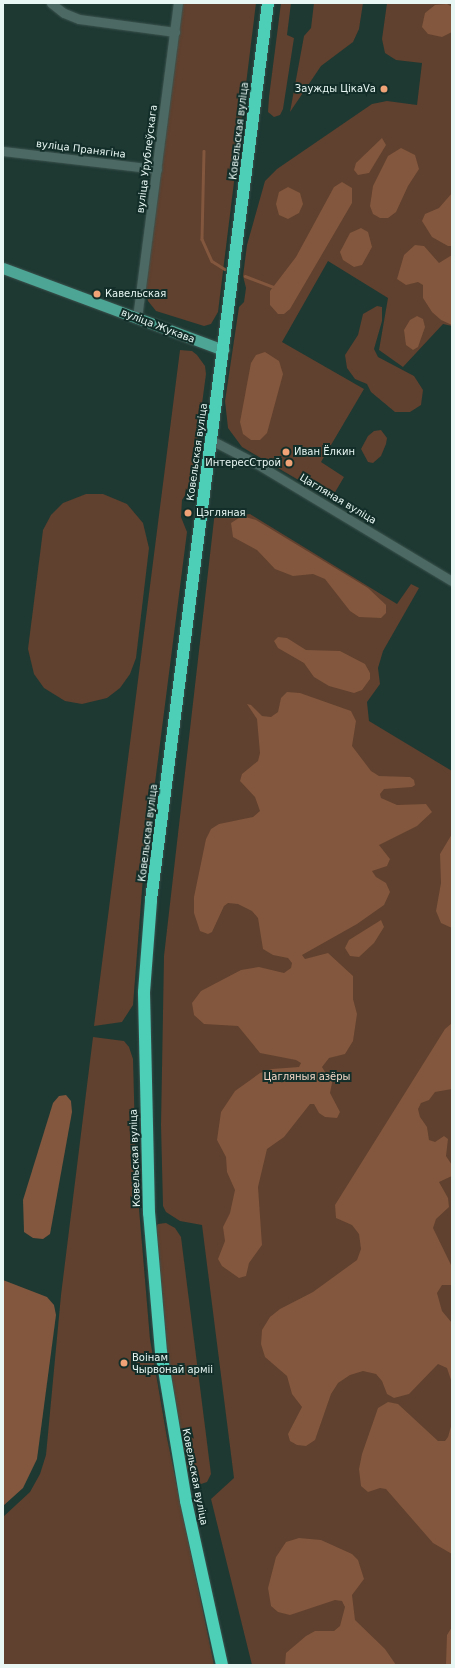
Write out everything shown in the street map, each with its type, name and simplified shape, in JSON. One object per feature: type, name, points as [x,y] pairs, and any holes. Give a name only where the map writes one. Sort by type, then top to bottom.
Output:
[{"type":"highway","name":"Ковельская вуліца","points":[[222,1665],[186,1501],[161,1352],[149,1213],[145,1098],[144,992],[151,900],[268,3]]},
{"type":"main road","name":"вуліца Жукава","points":[[3,268],[223,350]]},
{"type":"street","points":[[51,3],[64,14],[79,19],[175,32]]},
{"type":"street","name":"вуліца Урублеўскага","points":[[137,318],[178,3]]},
{"type":"street","name":"вуліца Пранягіна","points":[[3,151],[157,169]]},
{"type":"street","name":"Цагляная вуліца","points":[[211,440],[257,464],[452,581]]},
{"type":"green space","points":[[182,3],[256,3],[218,312],[211,324],[204,326],[156,311],[148,301],[145,289]]},
{"type":"green space","points":[[281,3],[291,3],[287,35],[294,38],[283,109],[280,115],[274,117],[268,112]]},
{"type":"green space","points":[[314,3],[363,3],[359,29],[353,42],[321,66],[290,112],[304,36],[311,28]]},
{"type":"green space","points":[[387,3],[452,3],[452,326],[443,324],[403,367],[379,350],[388,298],[328,261],[282,342],[364,389],[321,462],[344,477],[331,499],[242,447],[228,428],[225,401],[239,307],[244,302],[246,288],[243,276],[247,245],[265,181],[277,169],[372,104],[387,101],[417,105],[422,63],[396,60],[385,53],[382,39]]},
{"type":"green space","points":[[377,306],[382,307],[382,321],[374,349],[378,357],[414,376],[423,390],[421,405],[410,412],[395,412],[371,392],[367,384],[355,379],[347,368],[345,355],[358,335],[363,314]]},
{"type":"green space","points":[[180,350],[192,351],[197,355],[205,366],[206,374],[191,486],[182,500],[181,517],[187,532],[143,877],[133,1005],[122,1022],[94,1026]]},
{"type":"green space","points":[[381,430],[387,438],[386,444],[381,456],[373,463],[368,462],[361,449],[368,436],[374,431]]},
{"type":"green space","points":[[86,494],[103,494],[127,504],[143,523],[149,548],[136,658],[130,674],[120,688],[107,698],[82,704],[65,701],[44,688],[34,674],[28,649],[43,530],[51,515],[63,503]]},
{"type":"green space","name":"Цагляныя азёры","points":[[215,511],[228,517],[250,514],[397,604],[411,584],[419,588],[383,651],[378,668],[380,684],[367,702],[369,721],[452,771],[452,1665],[252,1665],[211,1499],[234,1478],[202,1225],[180,1221],[166,1212],[163,1206],[161,1125],[164,956]]},
{"type":"green space","points":[[93,1037],[124,1041],[129,1047],[133,1059],[136,1173],[150,1339],[167,1438],[214,1665],[3,1665],[3,1517],[30,1492],[40,1474],[46,1455],[61,1295]]},
{"type":"green space","points":[[166,1223],[175,1228],[181,1237],[211,1474],[207,1482],[201,1484],[192,1480],[188,1471],[166,1351],[156,1227],[158,1224]]},
{"type":"shaded area","points":[[447,4],[452,7],[452,32],[442,37],[428,34],[422,27],[425,13],[435,5]]},
{"type":"shaded area","points":[[382,138],[386,145],[369,173],[358,175],[354,170],[356,163]]},
{"type":"shaded area","points":[[401,148],[415,155],[419,169],[408,186],[396,212],[388,218],[380,218],[373,214],[370,206],[373,186],[388,156]]},
{"type":"shaded area","points":[[342,182],[352,188],[352,203],[290,309],[284,314],[278,314],[270,305],[270,291],[296,257],[334,187]]},
{"type":"shaded area","points":[[288,187],[300,193],[303,204],[299,213],[288,219],[279,215],[276,204],[279,192]]},
{"type":"shaded area","points":[[452,193],[452,246],[448,246],[432,237],[422,221],[425,214],[439,208]]},
{"type":"shaded area","points":[[361,228],[368,232],[372,247],[362,265],[354,267],[343,260],[340,252],[350,233]]},
{"type":"shaded area","points":[[415,245],[424,246],[439,263],[452,255],[452,325],[441,320],[432,312],[423,298],[423,285],[418,282],[406,285],[397,279],[404,255]]},
{"type":"shaded area","points":[[417,316],[423,319],[425,327],[418,347],[413,350],[406,345],[404,330],[410,320]]},
{"type":"shaded area","points":[[265,352],[279,361],[283,374],[267,433],[260,440],[251,440],[243,434],[240,422],[251,363],[256,355]]},
{"type":"shaded area","points":[[242,516],[256,520],[368,588],[386,605],[386,613],[381,618],[359,617],[350,611],[325,579],[313,574],[293,576],[275,569],[257,550],[233,537],[231,523]]},
{"type":"shaded area","points":[[278,637],[287,638],[306,650],[340,651],[365,664],[370,673],[370,679],[362,690],[354,693],[329,686],[314,677],[304,663],[278,648],[274,641]]},
{"type":"shaded area","points":[[287,692],[300,693],[351,711],[356,721],[352,746],[371,771],[379,776],[410,777],[414,780],[415,785],[412,787],[384,789],[380,794],[381,798],[397,805],[426,804],[432,812],[417,826],[379,845],[390,859],[387,866],[372,871],[376,877],[386,883],[390,892],[384,905],[357,924],[302,955],[305,959],[328,953],[353,976],[353,999],[357,1014],[353,1041],[345,1054],[329,1058],[322,1067],[325,1072],[333,1078],[330,1093],[340,1112],[337,1118],[325,1117],[319,1113],[314,1104],[310,1104],[284,1137],[267,1149],[258,1187],[262,1245],[249,1263],[246,1276],[239,1278],[222,1266],[218,1259],[225,1241],[223,1227],[230,1213],[235,1190],[227,1172],[226,1157],[217,1140],[221,1112],[235,1091],[260,1073],[272,1069],[299,1067],[301,1063],[296,1060],[260,1053],[238,1026],[204,1024],[194,1015],[192,1003],[201,991],[241,970],[259,967],[284,973],[291,968],[292,963],[288,958],[273,955],[263,949],[258,918],[252,911],[238,904],[228,903],[224,906],[212,932],[208,934],[200,931],[194,913],[194,897],[206,839],[211,829],[219,824],[253,817],[260,811],[255,797],[240,781],[242,774],[258,761],[260,753],[257,719],[247,704],[251,705],[262,716],[271,717],[278,712],[281,698]]},
{"type":"shaded area","points":[[452,834],[452,928],[441,923],[436,911],[441,883],[440,854]]},
{"type":"shaded area","points":[[381,920],[384,927],[374,943],[359,957],[350,956],[345,948],[349,940]]},
{"type":"shaded area","points":[[452,1023],[452,1089],[435,1092],[429,1100],[421,1103],[418,1109],[420,1117],[427,1127],[429,1140],[435,1142],[444,1136],[448,1139],[446,1156],[452,1165],[452,1176],[439,1182],[448,1198],[449,1207],[436,1219],[433,1228],[452,1267],[452,1285],[442,1285],[437,1293],[442,1311],[452,1323],[452,1383],[447,1368],[438,1364],[409,1394],[394,1398],[387,1394],[382,1381],[376,1374],[363,1371],[350,1375],[338,1383],[331,1394],[315,1440],[306,1446],[297,1445],[290,1441],[288,1434],[302,1407],[292,1394],[287,1376],[265,1357],[261,1344],[262,1330],[270,1317],[280,1309],[313,1292],[357,1260],[361,1249],[359,1234],[352,1225],[336,1218],[335,1205],[445,1029]]},
{"type":"shaded area","points":[[66,1095],[71,1101],[72,1112],[50,1234],[43,1239],[33,1238],[24,1232],[23,1200],[53,1103],[59,1096]]},
{"type":"shaded area","points":[[3,1280],[47,1297],[54,1305],[56,1315],[37,1459],[23,1488],[3,1506]]},
{"type":"shaded area","points":[[388,1402],[398,1404],[438,1441],[445,1441],[448,1437],[452,1423],[452,1554],[433,1543],[386,1489],[380,1488],[368,1492],[361,1486],[359,1469],[362,1454],[378,1408]]},
{"type":"shaded area","points":[[299,1538],[321,1540],[352,1554],[358,1560],[364,1579],[352,1595],[355,1620],[385,1649],[396,1665],[285,1665],[286,1653],[306,1636],[315,1631],[334,1631],[340,1626],[345,1607],[342,1601],[335,1600],[290,1615],[278,1612],[271,1606],[268,1588],[276,1557],[286,1542]]},
{"type":"shaded area","points":[[452,1627],[452,1665],[446,1665],[447,1635]]},
{"type":"waterway","points":[[204,151],[202,239],[212,261],[225,269]]},
{"type":"waterway","points":[[245,276],[273,287]]},
{"type":"place","name":"Заужды ЦікаVа","points":[[384,89]]},
{"type":"place","name":"Кавельская","points":[[97,294]]},
{"type":"place","name":"Иван Ёлкин","points":[[286,452]]},
{"type":"place","name":"ИнтересСтрой","points":[[289,463]]},
{"type":"place","name":"Цэгляная","points":[[188,513]]},
{"type":"place","name":"Воінам Чырвонай арміі","points":[[124,1363]]}]
